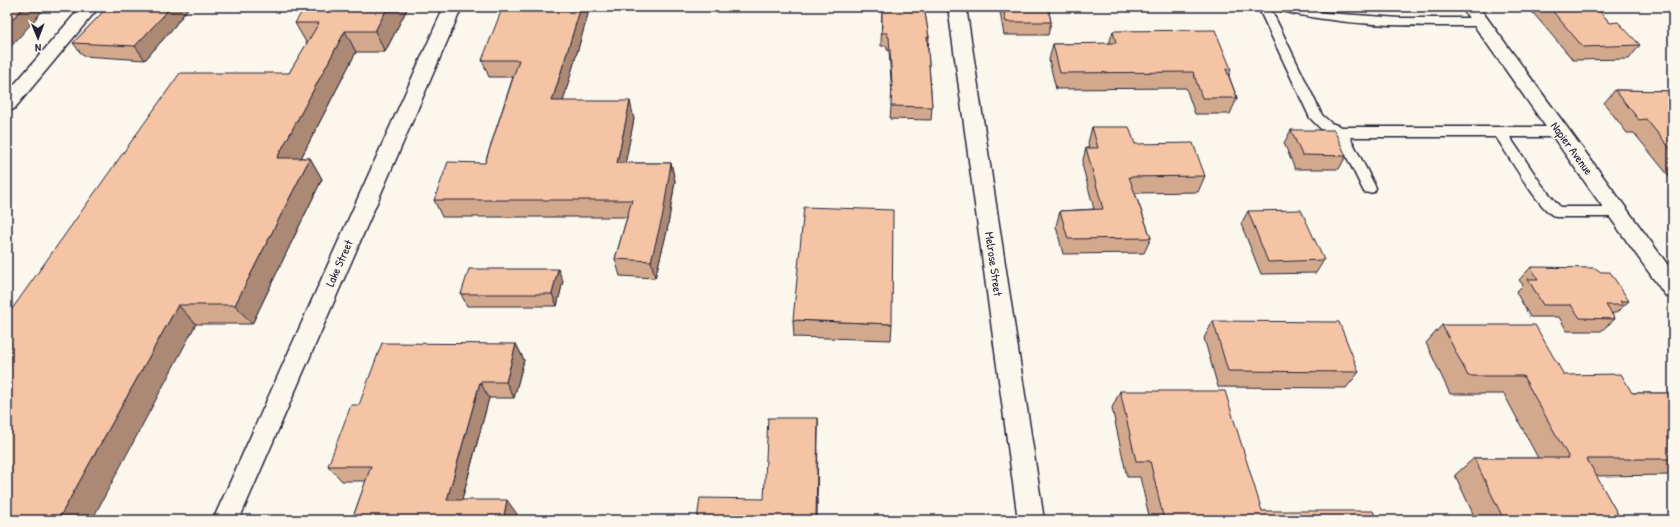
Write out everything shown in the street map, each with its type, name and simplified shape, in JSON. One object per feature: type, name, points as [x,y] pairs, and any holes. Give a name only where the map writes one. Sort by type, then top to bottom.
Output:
[{"type":"street","points":[[7,105],[90,7]]},
{"type":"street","name":"Lake Street","points":[[226,520],[453,7]]},
{"type":"street","name":"Melrose Street","points":[[956,7],[1031,520]]},
{"type":"street","name":"Napier Avenue","points":[[1476,15],[1673,289]]},
{"type":"lane","points":[[1264,7],[1317,118],[1326,126],[1341,132],[1560,132]]},
{"type":"lane","points":[[1278,7],[1326,17],[1400,22],[1476,15]]},
{"type":"lane","points":[[1341,132],[1369,188]]},
{"type":"lane","points":[[1500,132],[1537,189],[1556,212],[1617,212]]},
{"type":"building","points":[[7,7],[24,7],[7,25]]},
{"type":"building","points":[[107,7],[170,7],[135,46],[73,43]]},
{"type":"building","points":[[305,7],[388,7],[375,31],[345,31],[277,158],[310,158],[235,305],[178,305],[58,520],[7,520],[7,316],[180,73],[289,73],[319,23],[295,23]]},
{"type":"building","points":[[545,7],[581,7],[552,101],[630,101],[617,163],[671,163],[663,214],[651,261],[615,259],[632,200],[434,200],[448,162],[485,163],[519,60],[482,60],[502,9],[544,9]]},
{"type":"building","points":[[882,7],[924,7],[929,37],[927,37],[932,107],[891,106],[892,83],[889,37],[887,33],[882,33]]},
{"type":"building","points":[[1003,7],[1048,7],[1051,22],[1006,22]]},
{"type":"building","points":[[1549,7],[1596,7],[1610,23],[1618,22],[1640,45],[1583,47]]},
{"type":"building","points":[[1215,30],[1231,69],[1226,69],[1237,98],[1202,98],[1193,72],[1060,73],[1053,44],[1116,43],[1113,31]]},
{"type":"building","points":[[1615,90],[1673,91],[1673,152],[1646,119],[1639,120]]},
{"type":"building","points":[[1092,127],[1129,127],[1135,144],[1193,143],[1205,176],[1129,177],[1151,238],[1068,239],[1060,211],[1103,209],[1086,148],[1098,148]]},
{"type":"building","points":[[1291,130],[1334,130],[1346,156],[1302,155]]},
{"type":"building","points":[[804,207],[893,210],[892,324],[793,320]]},
{"type":"building","points":[[1301,210],[1324,260],[1268,262],[1248,211]]},
{"type":"building","points":[[1531,267],[1595,268],[1601,272],[1610,272],[1629,301],[1620,301],[1623,305],[1606,305],[1615,319],[1580,318],[1571,305],[1543,305],[1528,279],[1538,279]]},
{"type":"building","points":[[469,269],[558,269],[552,294],[461,294]]},
{"type":"building","points":[[1213,321],[1339,322],[1359,372],[1228,371]]},
{"type":"building","points":[[1442,325],[1535,325],[1564,375],[1621,374],[1632,393],[1673,393],[1673,459],[1587,459],[1621,520],[1504,520],[1474,458],[1569,458],[1523,376],[1468,376]]},
{"type":"building","points":[[382,343],[516,344],[506,382],[480,382],[447,500],[507,500],[503,520],[352,520],[371,466],[328,466],[351,405],[359,405]]},
{"type":"building","points":[[1120,391],[1225,391],[1262,511],[1373,511],[1377,520],[1164,520],[1150,461],[1136,461]]},
{"type":"building","points":[[768,418],[818,418],[816,520],[697,520],[700,498],[764,499]]}]
